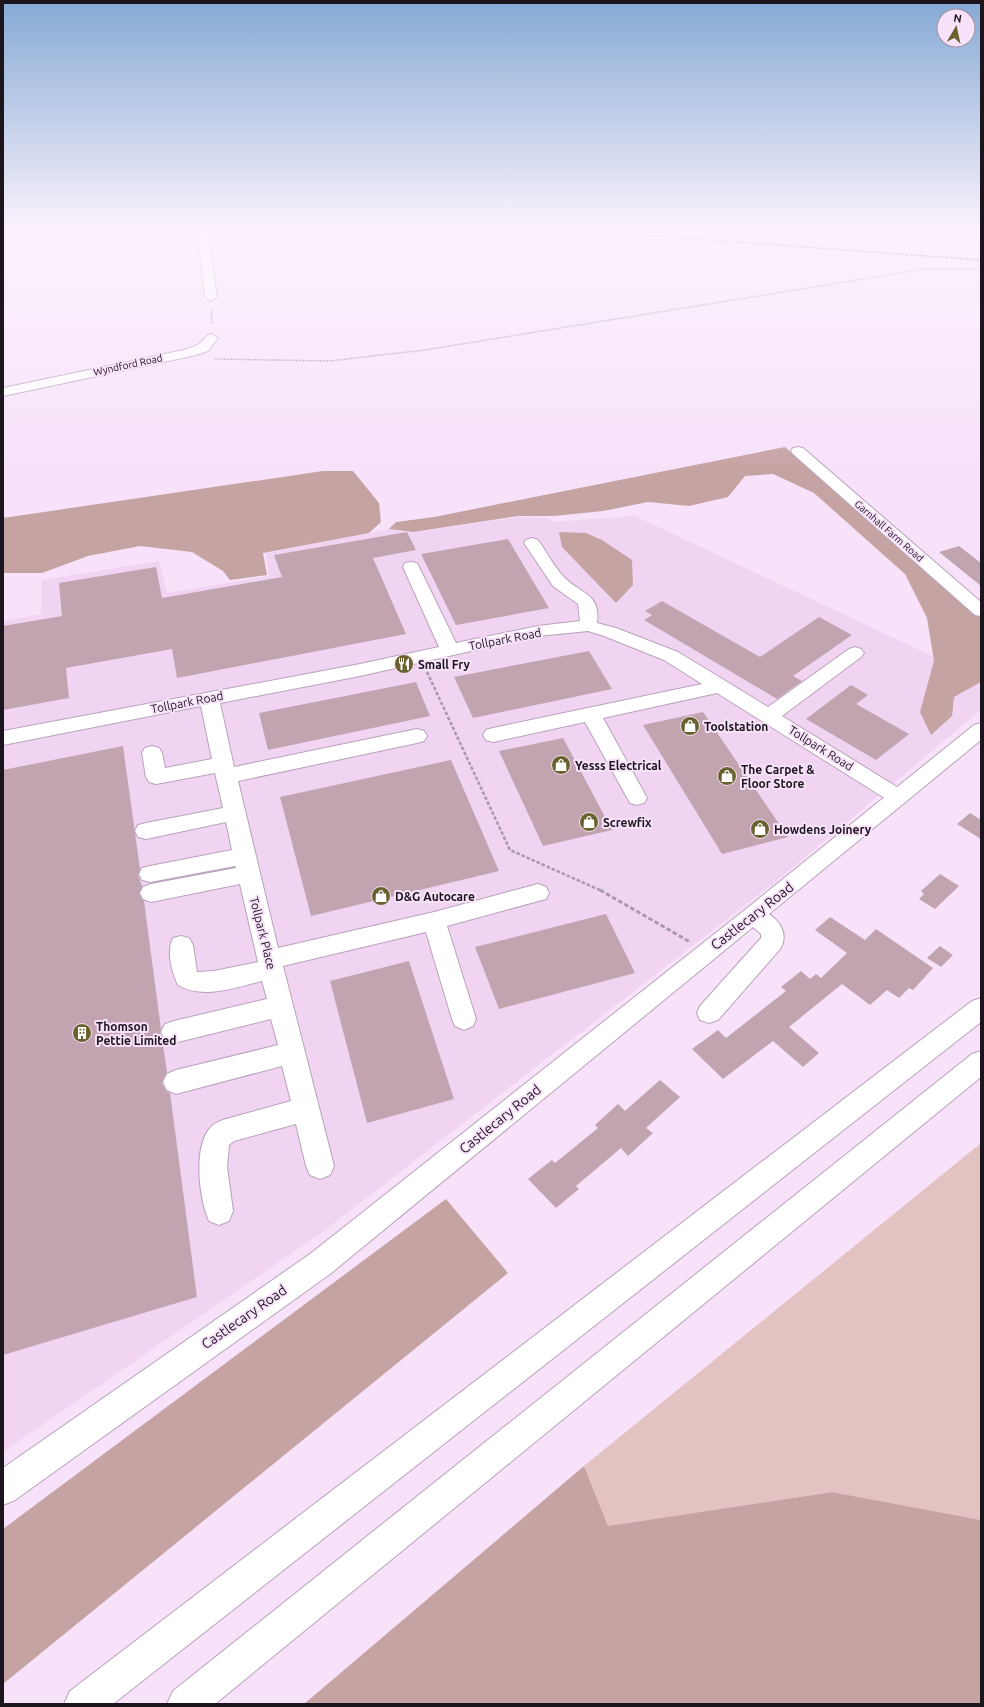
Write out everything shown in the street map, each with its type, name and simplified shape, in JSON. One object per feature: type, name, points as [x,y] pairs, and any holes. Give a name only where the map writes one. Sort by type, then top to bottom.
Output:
[{"type":"main road","name":"Wyndford Road","points":[[3,392],[187,353],[203,348],[212,338]]},
{"type":"main road","name":"Garnhall Farm Road","points":[[798,451],[981,611]]},
{"type":"main road","points":[[532,543],[559,581],[583,596],[590,614],[588,626]]},
{"type":"main road","points":[[411,567],[450,650]]},
{"type":"main road","name":"Tollpark Road","points":[[3,738],[420,657],[538,631],[588,626],[610,632],[671,656],[722,686],[898,797]]},
{"type":"main road","points":[[769,716],[855,653]]},
{"type":"main road","points":[[493,735],[722,686]]},
{"type":"main road","name":"Tollpark Place","points":[[209,698],[246,865],[320,1166]]},
{"type":"main road","points":[[591,714],[638,798]]},
{"type":"main road","name":"Castlecary Road","points":[[3,1488],[320,1264],[754,915],[981,730]]},
{"type":"main road","points":[[152,753],[156,777],[224,770],[417,736]]},
{"type":"main road","points":[[146,831],[234,813]]},
{"type":"main road","points":[[151,883],[246,865]]},
{"type":"main road","points":[[181,945],[188,979],[192,982],[209,982],[538,893]]},
{"type":"main road","points":[[709,1013],[773,941],[772,930],[754,915]]},
{"type":"main road","points":[[434,921],[464,1018]]},
{"type":"main road","points":[[174,1032],[280,1006]]},
{"type":"main road","points":[[83,1704],[981,1008]]},
{"type":"main road","points":[[176,1082],[292,1052]]},
{"type":"main road","points":[[186,1704],[981,1062]]},
{"type":"main road","points":[[220,1211],[213,1151],[218,1138],[226,1131],[306,1109]]},
{"type":"path","points":[[211,309],[212,338]]},
{"type":"path","points":[[187,353],[196,359],[290,359],[329,362],[425,350],[680,309]]},
{"type":"path","points":[[420,657],[510,850],[610,895],[707,952]]},
{"type":"shaded area","points":[[785,447],[981,618],[981,682],[954,697],[952,716],[931,735],[920,712],[934,661],[927,618],[905,574],[814,493],[773,474],[745,476],[728,497],[689,506],[648,502],[603,511],[554,516],[518,516],[413,532],[389,529],[396,522],[434,517]]},
{"type":"shaded area","points":[[323,471],[353,471],[379,503],[381,522],[369,533],[263,553],[267,575],[230,580],[223,571],[192,552],[140,546],[88,556],[42,573],[3,573],[3,518]]},
{"type":"shaded area","points":[[635,516],[981,679],[981,710],[784,875],[324,1231],[3,1452],[3,621],[41,614],[42,580],[159,561],[167,593],[269,576],[266,553],[389,529],[409,533],[518,517],[547,518],[552,522]]},
{"type":"shaded area","points":[[559,532],[586,533],[602,540],[632,560],[633,585],[616,603],[562,547]]},
{"type":"shaded area","points":[[981,1143],[981,1520],[832,1492],[608,1526],[584,1466]]},
{"type":"shaded area","points":[[446,1199],[508,1273],[3,1684],[3,1529]]},
{"type":"shaded area","points":[[584,1466],[608,1526],[832,1492],[981,1520],[981,1704],[304,1704]]},
{"type":"building","points":[[407,532],[416,550],[373,558],[406,634],[177,678],[172,649],[66,668],[69,698],[3,710],[3,626],[62,616],[59,583],[156,567],[162,598],[282,577],[274,555]]},
{"type":"building","points":[[508,539],[549,608],[456,625],[421,554]]},
{"type":"building","points":[[959,546],[981,563],[981,586],[939,552]]},
{"type":"building","points":[[662,601],[760,657],[819,617],[852,635],[793,676],[802,681],[777,699],[644,620],[652,615],[645,611]]},
{"type":"building","points":[[589,651],[612,689],[473,718],[454,677]]},
{"type":"building","points":[[416,682],[430,716],[268,750],[259,713]]},
{"type":"building","points":[[851,685],[868,695],[856,704],[909,734],[876,760],[806,719]]},
{"type":"building","points":[[703,712],[788,837],[722,854],[643,725]]},
{"type":"building","points":[[563,738],[612,830],[543,846],[499,751]]},
{"type":"building","name":"Thomson Pettie Limited","points":[[123,746],[140,869],[138,875],[142,886],[139,894],[144,901],[161,1029],[160,1033],[167,1072],[162,1083],[166,1091],[170,1093],[197,1297],[3,1355],[3,770]]},
{"type":"building","points":[[451,760],[499,871],[311,916],[280,797]]},
{"type":"building","points":[[970,813],[981,820],[981,839],[957,824]]},
{"type":"building","points":[[940,874],[959,886],[935,909],[919,899],[924,894],[921,891]]},
{"type":"building","points":[[606,914],[635,973],[499,1009],[475,947]]},
{"type":"building","points":[[830,917],[865,940],[876,929],[933,968],[913,990],[909,988],[899,998],[887,990],[870,1005],[842,984],[789,1027],[819,1053],[803,1067],[773,1041],[723,1079],[692,1049],[718,1030],[726,1038],[786,991],[781,987],[801,971],[810,979],[816,974],[821,978],[847,953],[815,930]]},
{"type":"building","points":[[940,946],[953,955],[941,967],[927,958]]},
{"type":"building","points":[[409,961],[454,1099],[367,1123],[330,981]]},
{"type":"building","points":[[660,1080],[680,1097],[646,1128],[653,1133],[628,1156],[621,1148],[576,1186],[579,1189],[556,1208],[528,1179],[552,1160],[555,1163],[598,1128],[595,1125],[618,1104],[625,1111]]},
{"type":"place","name":"Small Fry","points":[[404,664]]},
{"type":"place","name":"Toolstation","points":[[690,726]]},
{"type":"place","name":"Yesss Electrical","points":[[561,765]]},
{"type":"place","name":"The Carpet & Floor Store","points":[[727,776]]},
{"type":"place","name":"Screwfix","points":[[589,822]]},
{"type":"place","name":"Howdens Joinery","points":[[760,829]]},
{"type":"place","name":"D&G Autocare","points":[[381,896]]},
{"type":"place","name":"Thomson Pettie Limited","points":[[82,1033]]}]
